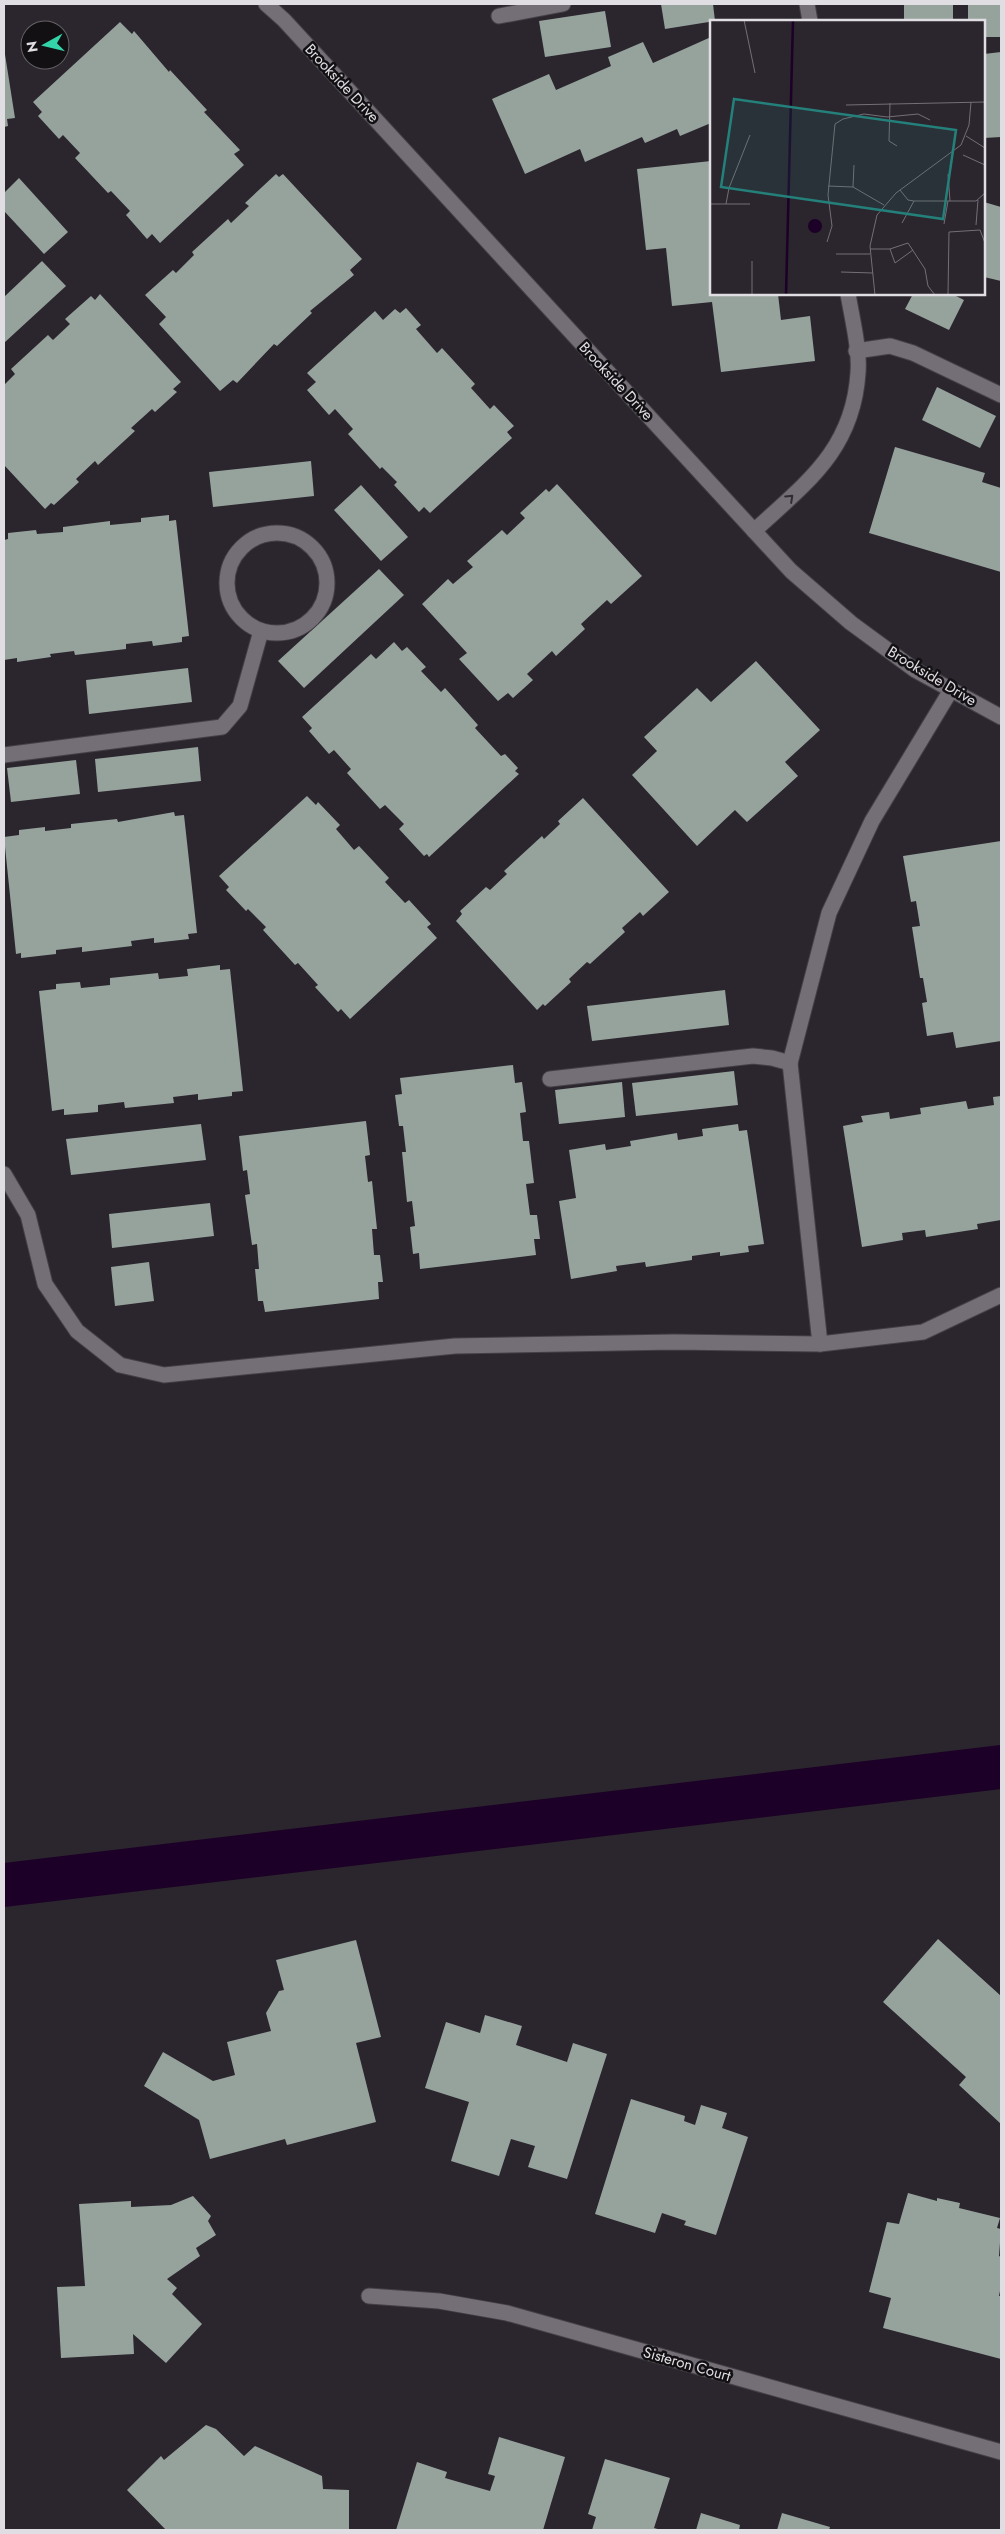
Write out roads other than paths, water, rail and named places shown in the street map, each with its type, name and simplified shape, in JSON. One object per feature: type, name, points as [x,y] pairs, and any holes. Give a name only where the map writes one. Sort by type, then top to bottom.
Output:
[{"type":"street","name":"Brookside Drive","points":[[266,4],[291,27],[791,571],[851,623],[915,670],[1001,716]]},
{"type":"street","points":[[499,16],[563,4]]},
{"type":"street","points":[[807,4],[810,20]]},
{"type":"street","points":[[754,531],[821,469],[848,424],[859,373],[848,295]]},
{"type":"street","points":[[856,351],[890,346],[913,352],[1001,395]]},
{"type":"street","points":[[275,533],[292,535],[307,543],[318,554],[325,568],[328,584],[325,600],[312,619],[292,632],[277,634],[261,631],[246,623],[234,610],[228,593],[230,568],[233,559],[244,546],[258,536],[275,533]]},
{"type":"street","points":[[4,755],[222,727],[240,706],[261,631]]},
{"type":"street","points":[[820,1344],[790,1063],[829,913],[872,821],[951,690]]},
{"type":"street","points":[[550,1079],[753,1056],[772,1058],[790,1063]]},
{"type":"street","points":[[4,1174],[28,1215],[45,1284],[77,1331],[120,1365],[164,1375],[455,1346],[674,1342],[820,1344],[923,1332],[1001,1295]]},
{"type":"street","name":"Sisteron Court","points":[[369,2296],[439,2300],[507,2313],[1001,2452]]},
{"type":"waterway","points":[[4,1885],[1001,1767]]}]
